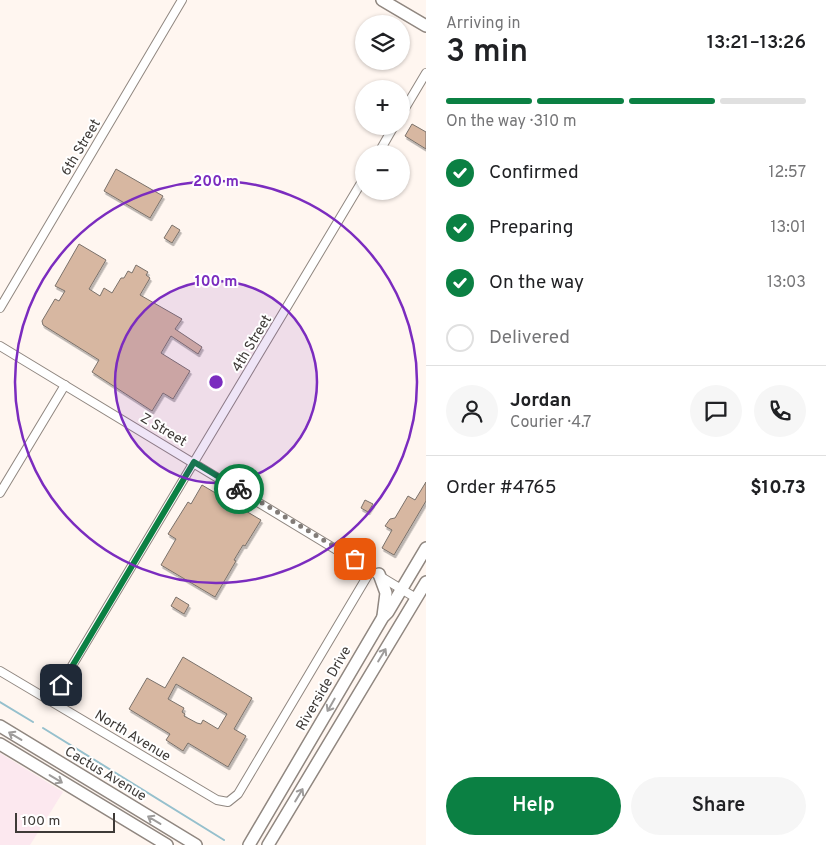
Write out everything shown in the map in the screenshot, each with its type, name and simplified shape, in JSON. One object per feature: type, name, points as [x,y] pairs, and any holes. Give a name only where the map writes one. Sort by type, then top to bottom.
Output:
[{"type":"street","name":"6th Street","points":[[0,308],[182,0]]},
{"type":"street","points":[[382,0],[426,26]]},
{"type":"street","points":[[410,100],[426,73]]},
{"type":"street","name":"4th Street","points":[[51,701],[355,193]]},
{"type":"street","name":"Z Street","points":[[0,346],[416,598]]},
{"type":"street","points":[[0,494],[65,385]]},
{"type":"street","name":"Riverside Drive","points":[[249,845],[382,617],[426,548]]},
{"type":"street","points":[[375,572],[386,593],[382,617]]},
{"type":"street","name":"North Avenue","points":[[0,671],[217,800],[228,802],[238,794],[375,572]]},
{"type":"street","points":[[268,845],[426,582]]},
{"type":"street","name":"Cactus Avenue","points":[[0,726],[196,845]]},
{"type":"street","points":[[0,744],[167,845]]},
{"type":"street","points":[[74,789],[78,785],[82,786],[113,803],[137,809]]},
{"type":"shaded area","points":[[0,753],[63,792],[30,845],[0,845]]},
{"type":"building","points":[[412,124],[426,132],[426,149],[405,136],[410,135]]},
{"type":"building","points":[[116,169],[163,196],[150,218],[104,191]]},
{"type":"building","points":[[172,225],[180,230],[172,243],[164,238]]},
{"type":"building","points":[[79,244],[106,260],[89,289],[100,296],[104,288],[112,293],[121,278],[124,278],[128,271],[132,273],[136,265],[148,272],[146,275],[150,278],[140,295],[182,319],[175,329],[202,347],[198,354],[171,336],[161,353],[190,371],[173,399],[163,393],[152,411],[92,372],[99,360],[43,325],[42,321],[55,299],[59,301],[65,291],[55,286]]},
{"type":"building","points":[[426,482],[426,501],[394,555],[382,548],[392,530],[385,526],[390,519],[395,518],[408,496],[415,500]]},
{"type":"building","points":[[202,485],[261,520],[234,560],[236,561],[215,597],[161,565],[176,539],[168,534],[188,502],[191,504]]},
{"type":"building","points":[[365,500],[373,504],[368,512],[361,508]]},
{"type":"building","points":[[176,597],[189,605],[184,614],[171,606]]},
{"type":"building","points":[[183,657],[252,698],[234,729],[246,736],[228,767],[188,743],[183,751],[166,740],[170,734],[129,709],[147,678],[165,688]],"holes":[[[176,684],[227,714],[218,729],[203,720],[201,724],[184,716],[185,714],[182,712],[184,708],[168,699]]]},
{"type":"waterway","points":[[0,702],[33,722]]},
{"type":"waterway","points":[[43,728],[224,840]]},
{"type":"way so far","points":[[239,489],[355,559]]},
{"type":"route","points":[[61,685],[194,462],[239,489]]}]
